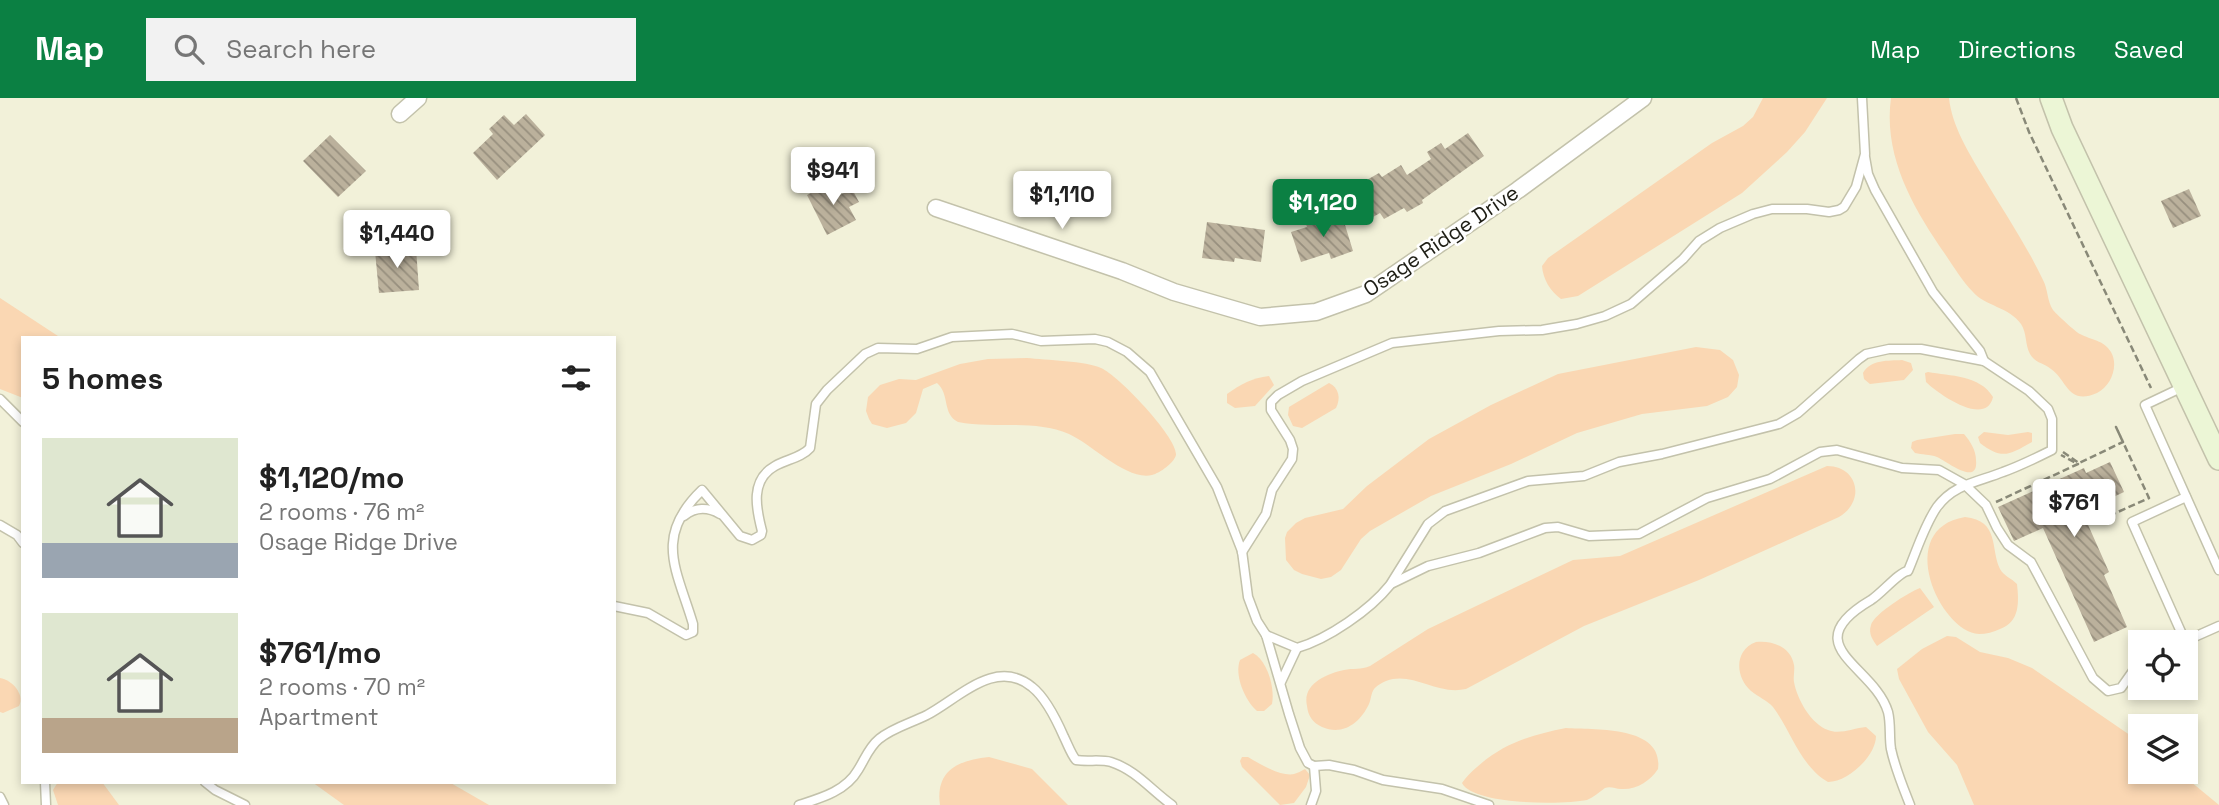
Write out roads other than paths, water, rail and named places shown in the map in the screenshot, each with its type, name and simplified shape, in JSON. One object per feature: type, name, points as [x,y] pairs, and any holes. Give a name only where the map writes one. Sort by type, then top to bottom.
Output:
[{"type":"main road","points":[[2051,98],[2219,459]]},
{"type":"street","points":[[400,114],[418,98]]},
{"type":"street","name":"Osage Ridge Drive","points":[[936,208],[1122,271],[1174,292],[1260,317],[1316,312],[1366,294],[1518,190],[1643,98]]},
{"type":"lane","points":[[1862,98],[1865,154],[1868,174],[1875,190],[1924,278],[1984,360]]},
{"type":"lane","points":[[1242,552],[1266,514],[1272,490],[1292,459],[1292,445],[1270,410],[1271,402],[1278,395],[1302,381],[1392,343],[1499,331],[1535,331],[1577,324],[1611,314],[1631,304],[1683,259],[1699,241],[1720,228],[1772,209],[1829,212],[1844,207],[1856,187],[1865,154]]},
{"type":"lane","points":[[616,606],[648,613],[686,635],[694,632],[694,624],[673,561],[672,538],[681,517],[702,491],[740,536],[747,540],[761,535],[756,501],[764,476],[775,466],[801,455],[810,448],[816,404],[827,390],[871,351],[890,347],[917,349],[946,338],[974,335],[1018,334],[1041,341],[1102,340],[1127,352],[1156,381],[1212,478],[1242,552],[1248,597],[1257,621],[1266,635],[1300,748],[1308,763],[1314,766],[1329,765],[1383,780],[1436,788],[1489,805]]},
{"type":"lane","points":[[1281,682],[1297,648],[1321,638],[1382,595],[1431,520],[1466,502],[1528,481],[1584,477],[1621,461],[1662,454],[1779,424],[1798,413],[1859,359],[1875,352],[1910,347],[1984,360],[2029,391],[2048,409],[2052,419],[2052,450],[2001,473],[1964,484],[1947,496],[1936,509],[1925,530],[1908,571],[1900,573],[1884,591],[1849,614],[1838,631],[1839,644],[1844,655],[1882,698],[1889,713],[1892,753],[1910,805]]},
{"type":"lane","points":[[2185,386],[2145,405],[2219,570]]},
{"type":"lane","points":[[0,399],[21,420]]},
{"type":"lane","points":[[1390,585],[1428,566],[1479,553],[1545,528],[1558,527],[1598,536],[1639,534],[1707,498],[1769,479],[1824,450],[1847,452],[1902,468],[1939,470],[1964,484],[1986,505],[2008,545],[2031,562],[2093,678],[2108,691],[2121,688],[2128,678]]},
{"type":"lane","points":[[2179,630],[2132,522],[2186,497]]},
{"type":"lane","points":[[681,517],[699,509],[709,509],[723,516]]},
{"type":"lane","points":[[0,525],[18,535],[21,540]]},
{"type":"lane","points":[[2198,636],[2219,626]]},
{"type":"lane","points":[[1266,635],[1297,648]]},
{"type":"lane","points":[[799,805],[830,794],[845,785],[859,770],[873,745],[884,735],[933,711],[974,685],[1004,676],[1021,680],[1037,691],[1076,760],[1109,761],[1119,765],[1142,779],[1172,805]]},
{"type":"lane","points":[[1311,805],[1316,791],[1314,766]]},
{"type":"lane","points":[[46,784],[47,804]]},
{"type":"lane","points":[[208,784],[245,805]]},
{"type":"lane","points":[[0,797],[4,805]]}]
